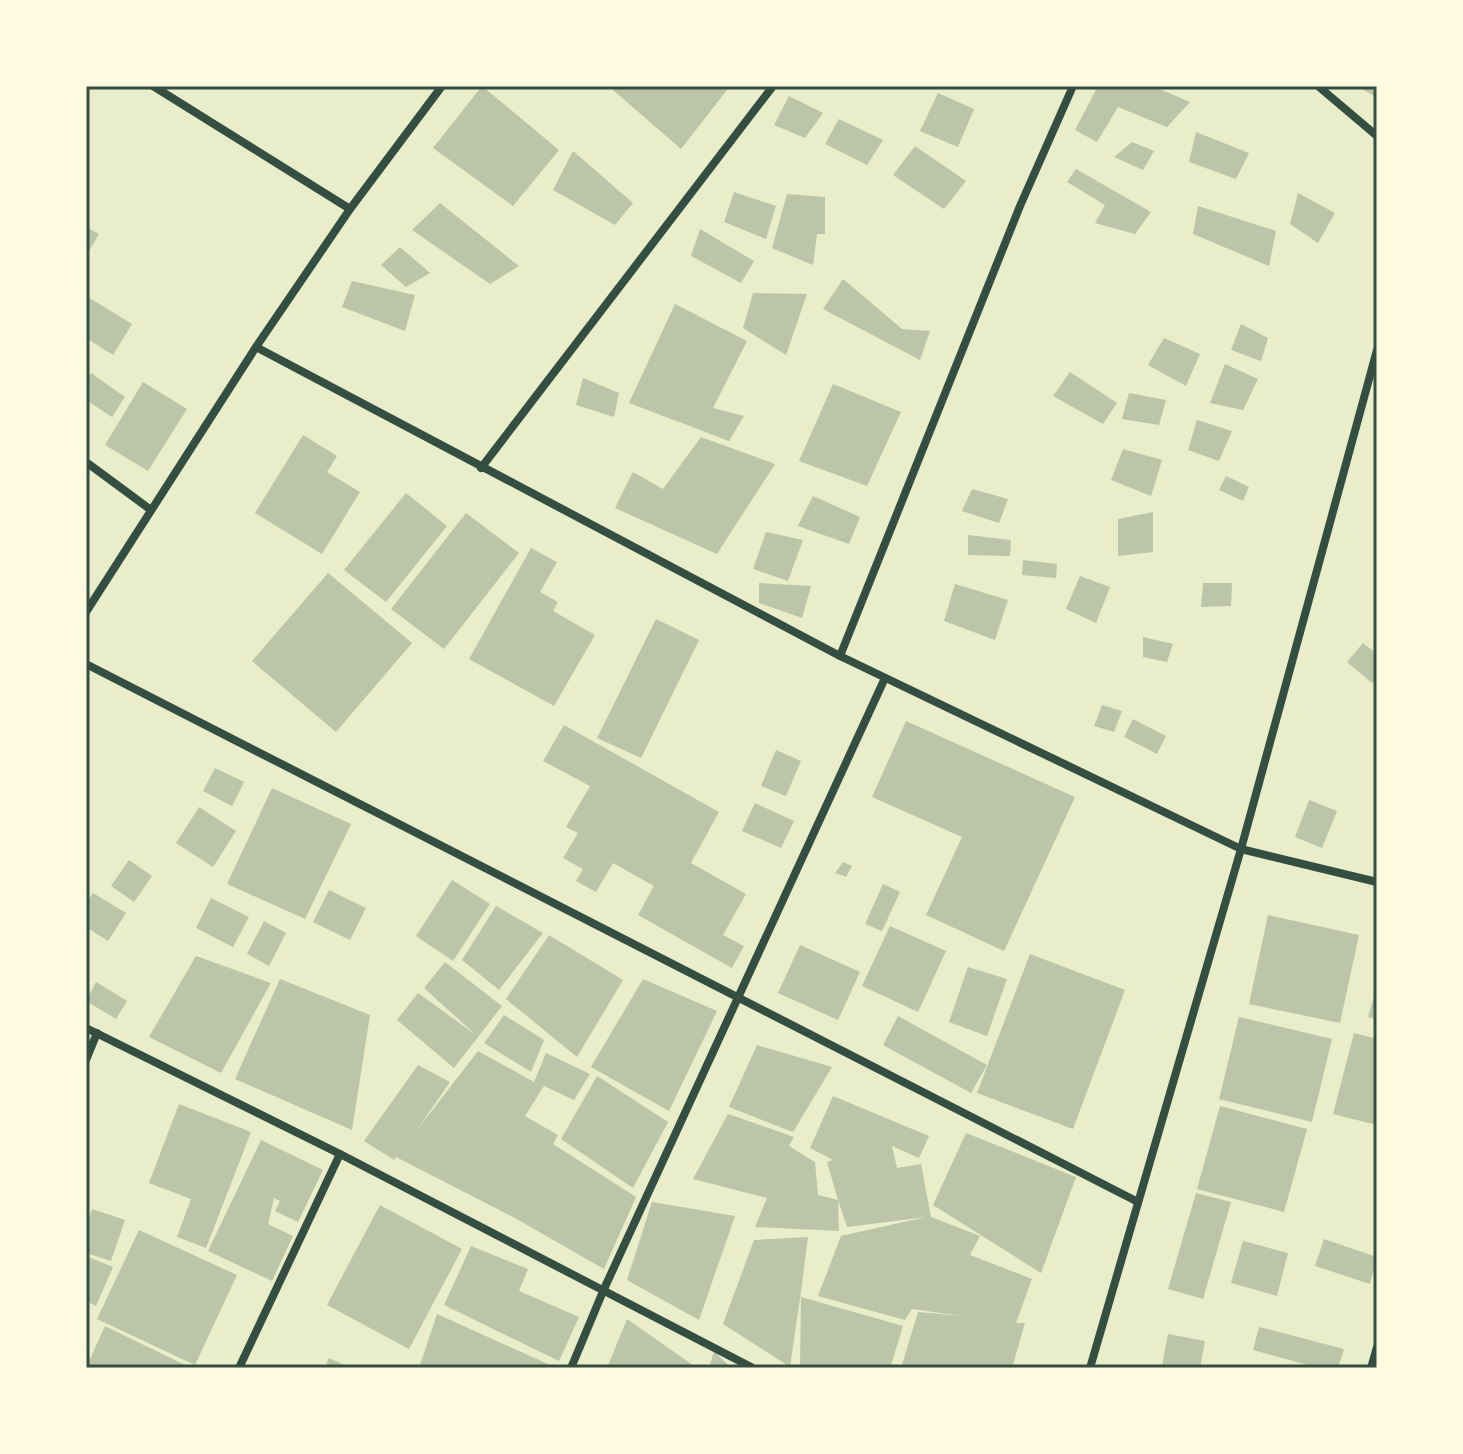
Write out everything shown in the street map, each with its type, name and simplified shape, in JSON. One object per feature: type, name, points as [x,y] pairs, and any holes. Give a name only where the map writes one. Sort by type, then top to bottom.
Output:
[{"type":"street","points":[[153,86],[350,209]]},
{"type":"street","points":[[86,612],[256,347],[350,209],[442,86]]},
{"type":"street","points":[[481,468],[773,86]]},
{"type":"street","points":[[840,656],[1020,206],[1073,86]]},
{"type":"street","points":[[1318,86],[1377,136]]},
{"type":"street","points":[[256,347],[840,656],[1241,849],[1377,882]]},
{"type":"street","points":[[1090,1368],[1241,849],[1377,350]]},
{"type":"street","points":[[86,462],[151,510]]},
{"type":"street","points":[[86,664],[1138,1202]]},
{"type":"street","points":[[571,1368],[604,1289],[885,678]]},
{"type":"street","points":[[86,1028],[340,1154],[753,1368]]},
{"type":"street","points":[[86,1060],[97,1033]]},
{"type":"street","points":[[239,1368],[340,1154]]},
{"type":"street","points":[[1371,1368],[1377,1347]]},
{"type":"building","points":[[482,86],[559,150],[513,206],[433,148]]},
{"type":"building","points":[[616,86],[730,86],[681,149],[613,90]]},
{"type":"building","points":[[1098,86],[1152,86],[1190,102],[1167,127],[1118,107],[1097,142],[1075,130]]},
{"type":"building","points":[[1357,86],[1377,86],[1377,90],[1374,96]]},
{"type":"building","points":[[938,93],[974,109],[958,147],[920,131]]},
{"type":"building","points":[[789,96],[823,113],[805,138],[774,125]]},
{"type":"building","points":[[839,119],[883,140],[867,165],[825,144]]},
{"type":"building","points":[[1196,132],[1249,153],[1236,179],[1189,162]]},
{"type":"building","points":[[1132,142],[1154,151],[1143,170],[1114,157]]},
{"type":"building","points":[[915,146],[966,181],[944,209],[893,175]]},
{"type":"building","points":[[573,151],[633,203],[615,225],[553,190]]},
{"type":"building","points":[[1076,169],[1151,212],[1135,234],[1095,223],[1105,205],[1067,182]]},
{"type":"building","points":[[734,192],[776,206],[766,239],[724,222]]},
{"type":"building","points":[[1298,193],[1335,213],[1318,243],[1290,224]]},
{"type":"building","points":[[787,194],[825,197],[825,234],[817,234],[813,265],[772,248]]},
{"type":"building","points":[[440,203],[519,266],[490,284],[412,230]]},
{"type":"building","points":[[1198,206],[1276,231],[1269,266],[1193,234]]},
{"type":"building","points":[[86,227],[99,234],[86,256]]},
{"type":"building","points":[[700,229],[754,261],[741,283],[691,256]]},
{"type":"building","points":[[400,247],[430,273],[406,287],[381,265]]},
{"type":"building","points":[[843,279],[902,329],[930,331],[920,360],[823,309]]},
{"type":"building","points":[[352,281],[415,295],[405,331],[342,307]]},
{"type":"building","points":[[753,293],[807,294],[786,355],[743,328]]},
{"type":"building","points":[[88,297],[132,324],[113,355],[86,338]]},
{"type":"building","points":[[675,304],[747,341],[713,408],[744,416],[729,441],[629,403]]},
{"type":"building","points":[[1241,324],[1268,338],[1261,361],[1231,350]]},
{"type":"building","points":[[1164,338],[1200,354],[1186,386],[1148,365]]},
{"type":"building","points":[[1225,364],[1258,379],[1243,410],[1210,403]]},
{"type":"building","points":[[1070,372],[1117,403],[1103,424],[1053,396]]},
{"type":"building","points":[[91,373],[125,397],[112,417],[86,400],[86,380]]},
{"type":"building","points":[[583,378],[619,393],[614,417],[576,405]]},
{"type":"building","points":[[143,382],[187,409],[148,471],[105,445]]},
{"type":"building","points":[[833,384],[901,412],[867,486],[799,461]]},
{"type":"building","points":[[1129,393],[1166,400],[1159,425],[1122,419]]},
{"type":"building","points":[[1197,420],[1232,431],[1219,461],[1188,450]]},
{"type":"building","points":[[303,435],[337,456],[327,472],[360,492],[322,554],[255,513]]},
{"type":"building","points":[[701,437],[775,464],[717,554],[615,508],[633,472],[663,489]]},
{"type":"building","points":[[1123,449],[1162,460],[1151,496],[1111,480]]},
{"type":"building","points":[[1226,476],[1249,487],[1243,501],[1219,490]]},
{"type":"building","points":[[972,489],[1008,499],[999,523],[962,511]]},
{"type":"building","points":[[406,493],[447,526],[386,602],[344,570]]},
{"type":"building","points":[[813,496],[860,517],[849,544],[798,526]]},
{"type":"building","points":[[1153,512],[1153,552],[1118,556],[1118,519]]},
{"type":"building","points":[[466,513],[519,553],[444,649],[391,609]]},
{"type":"building","points":[[766,532],[803,540],[788,581],[753,569]]},
{"type":"building","points":[[968,535],[1011,540],[1010,556],[968,555]]},
{"type":"building","points":[[531,548],[557,562],[540,592],[558,602],[553,611],[595,635],[554,706],[469,659]]},
{"type":"building","points":[[1023,560],[1057,564],[1056,578],[1022,575]]},
{"type":"building","points":[[328,573],[412,643],[336,732],[252,661]]},
{"type":"building","points":[[1080,576],[1110,587],[1096,623],[1066,609]]},
{"type":"building","points":[[759,583],[811,586],[802,618],[759,603]]},
{"type":"building","points":[[1203,583],[1232,583],[1231,606],[1201,607]]},
{"type":"building","points":[[955,584],[1008,600],[995,640],[944,621]]},
{"type":"building","points":[[656,619],[699,640],[641,758],[597,738]]},
{"type":"building","points":[[1143,637],[1173,644],[1167,662],[1143,657]]},
{"type":"building","points":[[1363,643],[1377,654],[1377,677],[1372,683],[1347,662]]},
{"type":"building","points":[[1102,705],[1122,711],[1114,732],[1094,726]]},
{"type":"building","points":[[1133,719],[1166,736],[1157,754],[1124,737]]},
{"type":"building","points":[[906,721],[1075,797],[1004,951],[926,915],[962,837],[872,797]]},
{"type":"building","points":[[564,725],[719,812],[691,863],[746,894],[723,935],[744,946],[732,968],[638,915],[654,886],[613,863],[596,892],[576,881],[583,869],[563,858],[578,833],[566,827],[590,786],[543,761]]},
{"type":"building","points":[[776,750],[801,761],[786,796],[761,786]]},
{"type":"building","points":[[215,768],[244,782],[232,806],[203,791]]},
{"type":"building","points":[[272,788],[351,824],[305,919],[227,884]]},
{"type":"building","points":[[1309,800],[1337,811],[1322,848],[1295,837]]},
{"type":"building","points":[[755,803],[794,821],[781,848],[742,831]]},
{"type":"building","points":[[199,807],[236,831],[213,867],[176,843]]},
{"type":"building","points":[[129,860],[152,876],[134,902],[111,886]]},
{"type":"building","points":[[843,862],[852,866],[846,877],[835,873]]},
{"type":"building","points":[[452,880],[490,904],[453,961],[416,936]]},
{"type":"building","points":[[883,884],[900,892],[882,931],[865,924]]},
{"type":"building","points":[[329,890],[366,908],[350,940],[313,922]]},
{"type":"building","points":[[93,893],[126,913],[108,941],[86,927],[86,903]]},
{"type":"building","points":[[211,898],[249,917],[233,947],[196,928]]},
{"type":"building","points":[[496,906],[543,933],[499,990],[462,960]]},
{"type":"building","points":[[1268,915],[1359,935],[1340,1023],[1249,1004]]},
{"type":"building","points":[[264,921],[286,933],[269,966],[247,954]]},
{"type":"building","points":[[890,926],[946,951],[918,1012],[862,986]]},
{"type":"building","points":[[549,935],[623,980],[577,1057],[506,999]]},
{"type":"building","points":[[800,945],[860,972],[838,1020],[778,993]]},
{"type":"building","points":[[1030,954],[1125,990],[1073,1129],[977,1093]]},
{"type":"building","points":[[196,956],[271,983],[221,1073],[149,1037]]},
{"type":"building","points":[[445,962],[502,1006],[454,1068],[397,1020],[418,993],[476,1035],[424,988]]},
{"type":"building","points":[[968,967],[1007,979],[987,1036],[949,1022]]},
{"type":"building","points":[[280,979],[370,1015],[352,1130],[235,1079]]},
{"type":"building","points":[[643,979],[717,1011],[669,1111],[591,1067]]},
{"type":"building","points":[[96,982],[127,1001],[116,1019],[86,1001]]},
{"type":"building","points":[[1377,986],[1377,1019],[1368,1017]]},
{"type":"building","points":[[504,1015],[544,1040],[531,1072],[484,1043]]},
{"type":"building","points":[[898,1016],[987,1065],[971,1093],[883,1045]]},
{"type":"building","points":[[1239,1017],[1332,1039],[1312,1122],[1219,1099]]},
{"type":"building","points":[[1354,1033],[1377,1039],[1377,1125],[1333,1114]]},
{"type":"building","points":[[757,1045],[832,1067],[793,1132],[729,1107]]},
{"type":"building","points":[[478,1051],[534,1082],[546,1053],[590,1074],[574,1100],[544,1086],[525,1116],[558,1135],[553,1144],[636,1197],[604,1269],[515,1218],[396,1157],[394,1160],[364,1141],[418,1065],[450,1082],[417,1130]]},
{"type":"building","points":[[597,1076],[668,1122],[633,1188],[561,1139]]},
{"type":"building","points":[[833,1096],[929,1136],[919,1158],[892,1146],[897,1168],[921,1164],[931,1217],[980,1236],[970,1255],[1032,1279],[1016,1323],[1025,1323],[1012,1368],[901,1368],[918,1312],[962,1316],[912,1309],[905,1320],[818,1296],[841,1236],[926,1217],[847,1227],[827,1162],[833,1160],[810,1148]]},
{"type":"building","points":[[179,1104],[251,1132],[206,1248],[177,1237],[191,1199],[149,1183]]},
{"type":"building","points":[[1220,1106],[1307,1129],[1284,1212],[1197,1189]]},
{"type":"building","points":[[728,1114],[794,1137],[789,1146],[815,1162],[818,1195],[838,1200],[839,1231],[755,1227],[767,1198],[693,1179]]},
{"type":"building","points":[[966,1133],[1076,1177],[1041,1273],[933,1205]]},
{"type":"building","points":[[261,1140],[323,1170],[298,1222],[275,1211],[280,1201],[274,1198],[268,1224],[293,1236],[272,1281],[208,1251]]},
{"type":"building","points":[[1196,1193],[1231,1202],[1203,1299],[1168,1289]]},
{"type":"building","points":[[652,1202],[735,1216],[699,1320],[627,1280]]},
{"type":"building","points":[[380,1205],[462,1249],[409,1349],[327,1305]]},
{"type":"building","points":[[92,1209],[125,1220],[111,1261],[86,1253],[86,1227]]},
{"type":"building","points":[[139,1230],[237,1275],[195,1365],[97,1319]]},
{"type":"building","points":[[808,1237],[790,1367],[723,1324],[754,1240]]},
{"type":"building","points":[[1324,1239],[1377,1257],[1370,1284],[1315,1266]]},
{"type":"building","points":[[1243,1241],[1288,1253],[1277,1296],[1231,1283]]},
{"type":"building","points":[[471,1246],[528,1269],[519,1291],[579,1317],[559,1361],[444,1305]]},
{"type":"building","points":[[86,1256],[113,1267],[96,1306],[86,1301]]},
{"type":"building","points":[[801,1297],[903,1326],[890,1368],[800,1366]]},
{"type":"building","points":[[437,1314],[550,1365],[549,1368],[419,1368]]},
{"type":"building","points":[[627,1319],[697,1368],[607,1368]]},
{"type":"building","points":[[105,1326],[191,1368],[86,1368]]},
{"type":"building","points":[[1259,1327],[1344,1349],[1338,1368],[1319,1368],[1253,1350]]},
{"type":"building","points":[[1168,1334],[1205,1341],[1200,1368],[1162,1366]]},
{"type":"building","points":[[714,1351],[731,1368],[709,1368]]},
{"type":"building","points":[[329,1358],[351,1368],[325,1368]]}]
